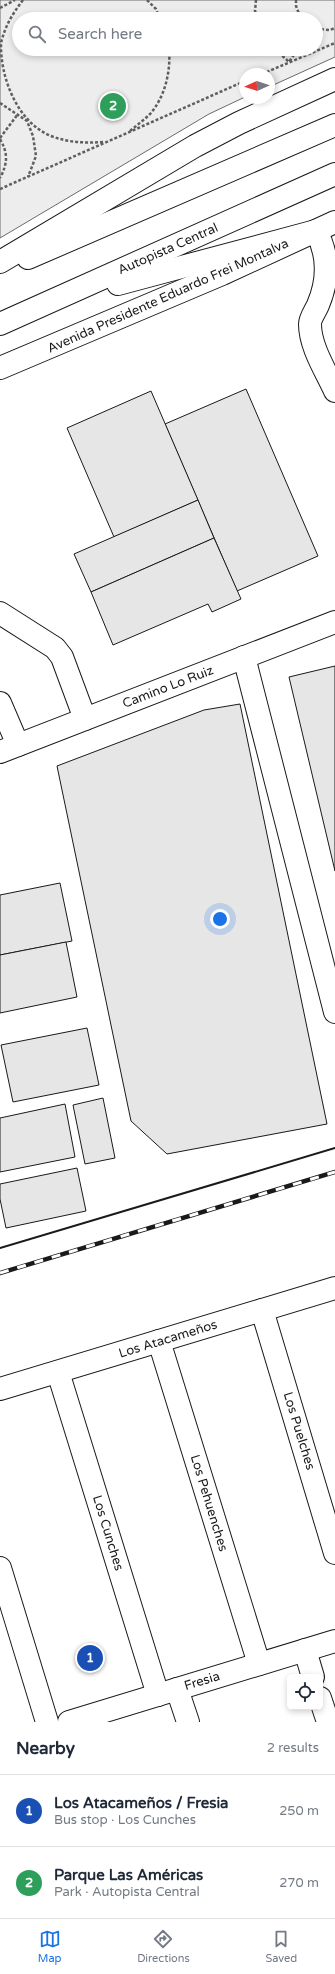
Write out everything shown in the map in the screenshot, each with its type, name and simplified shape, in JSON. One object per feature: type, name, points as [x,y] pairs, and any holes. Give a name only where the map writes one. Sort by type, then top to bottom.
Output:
[{"type":"main road","points":[[0,262],[195,146],[335,79]]},
{"type":"main road","points":[[0,270],[335,125]]},
{"type":"main road","name":"Autopista Central","points":[[0,324],[335,174]]},
{"type":"main road","name":"Avenida Presidente Eduardo Frei Montalva","points":[[0,368],[215,278],[335,222]]},
{"type":"main road","points":[[34,309],[200,261],[316,231],[323,243],[327,274],[325,290],[310,323],[312,338],[335,391]]},
{"type":"main road","points":[[0,613],[55,648],[62,657],[85,719]]},
{"type":"main road","name":"Camino Lo Ruiz","points":[[9,749],[335,622]]},
{"type":"main road","points":[[244,658],[335,1012]]},
{"type":"main road","points":[[0,703],[9,749]]},
{"type":"main road","name":"Los Atacameños","points":[[0,1389],[335,1288]]},
{"type":"main road","name":"Los Puelches","points":[[262,1310],[335,1553]]},
{"type":"main road","name":"Los Pehuenches","points":[[159,1341],[259,1664]]},
{"type":"main road","name":"Los Cunches","points":[[58,1372],[167,1692],[188,1722]]},
{"type":"main road","points":[[0,1568],[46,1722]]},
{"type":"main road","name":"Fresia","points":[[69,1722],[335,1641]]},
{"type":"main road","points":[[305,1650],[312,1674]]},
{"type":"main road","points":[[323,1707],[328,1722]]},
{"type":"path","points":[[0,8],[15,0]]},
{"type":"path","points":[[13,12],[23,0]]},
{"type":"path","points":[[147,0],[157,12]]},
{"type":"path","points":[[255,12],[256,0]]},
{"type":"path","points":[[296,0],[298,12]]},
{"type":"path","points":[[12,14],[0,44],[1,73],[10,99],[27,121],[33,136],[36,156],[28,177]]},
{"type":"path","points":[[323,30],[330,30],[335,28]]},
{"type":"path","points":[[323,48],[335,43]]},
{"type":"path","points":[[127,134],[150,114],[164,90],[171,63],[170,56]]},
{"type":"path","points":[[283,56],[289,62]]},
{"type":"path","points":[[289,62],[293,56]]},
{"type":"path","points":[[275,68],[304,56]]},
{"type":"path","points":[[0,189],[239,85]]},
{"type":"path","points":[[0,103],[50,136],[77,143],[107,142]]},
{"type":"path","points":[[0,178],[5,169],[7,158],[5,148],[0,138],[18,114]]},
{"type":"shaded area","points":[[0,0],[335,0],[335,57],[275,84],[275,68],[239,68],[239,100],[209,114],[0,238]]},
{"type":"building","points":[[246,389],[318,556],[237,591],[165,424]]},
{"type":"building","points":[[151,391],[198,500],[114,537],[67,428]]},
{"type":"building","points":[[198,500],[214,538],[91,592],[74,554]]},
{"type":"building","points":[[214,538],[241,599],[212,612],[208,604],[113,645],[91,592]]},
{"type":"building","points":[[335,666],[335,871],[289,677]]},
{"type":"building","points":[[240,704],[327,1124],[167,1154],[131,1121],[57,766],[204,710]]},
{"type":"building","points":[[60,883],[72,941],[0,955],[0,895]]},
{"type":"building","points":[[66,942],[77,997],[0,1013],[0,955]]},
{"type":"building","points":[[87,1028],[99,1085],[13,1102],[1,1045]]},
{"type":"building","points":[[103,1098],[115,1158],[85,1164],[73,1105]]},
{"type":"building","points":[[65,1104],[75,1157],[0,1172],[0,1118]]},
{"type":"building","points":[[77,1168],[86,1211],[6,1228],[0,1199],[0,1184]]},
{"type":"railway","points":[[0,1273],[335,1172]]},
{"type":"wall","points":[[0,1248],[335,1148]]},
{"type":"place","name":"Parque Las Américas","points":[[113,106]]},
{"type":"place","name":"Los Atacameños / Fresia","points":[[90,1658]]}]
